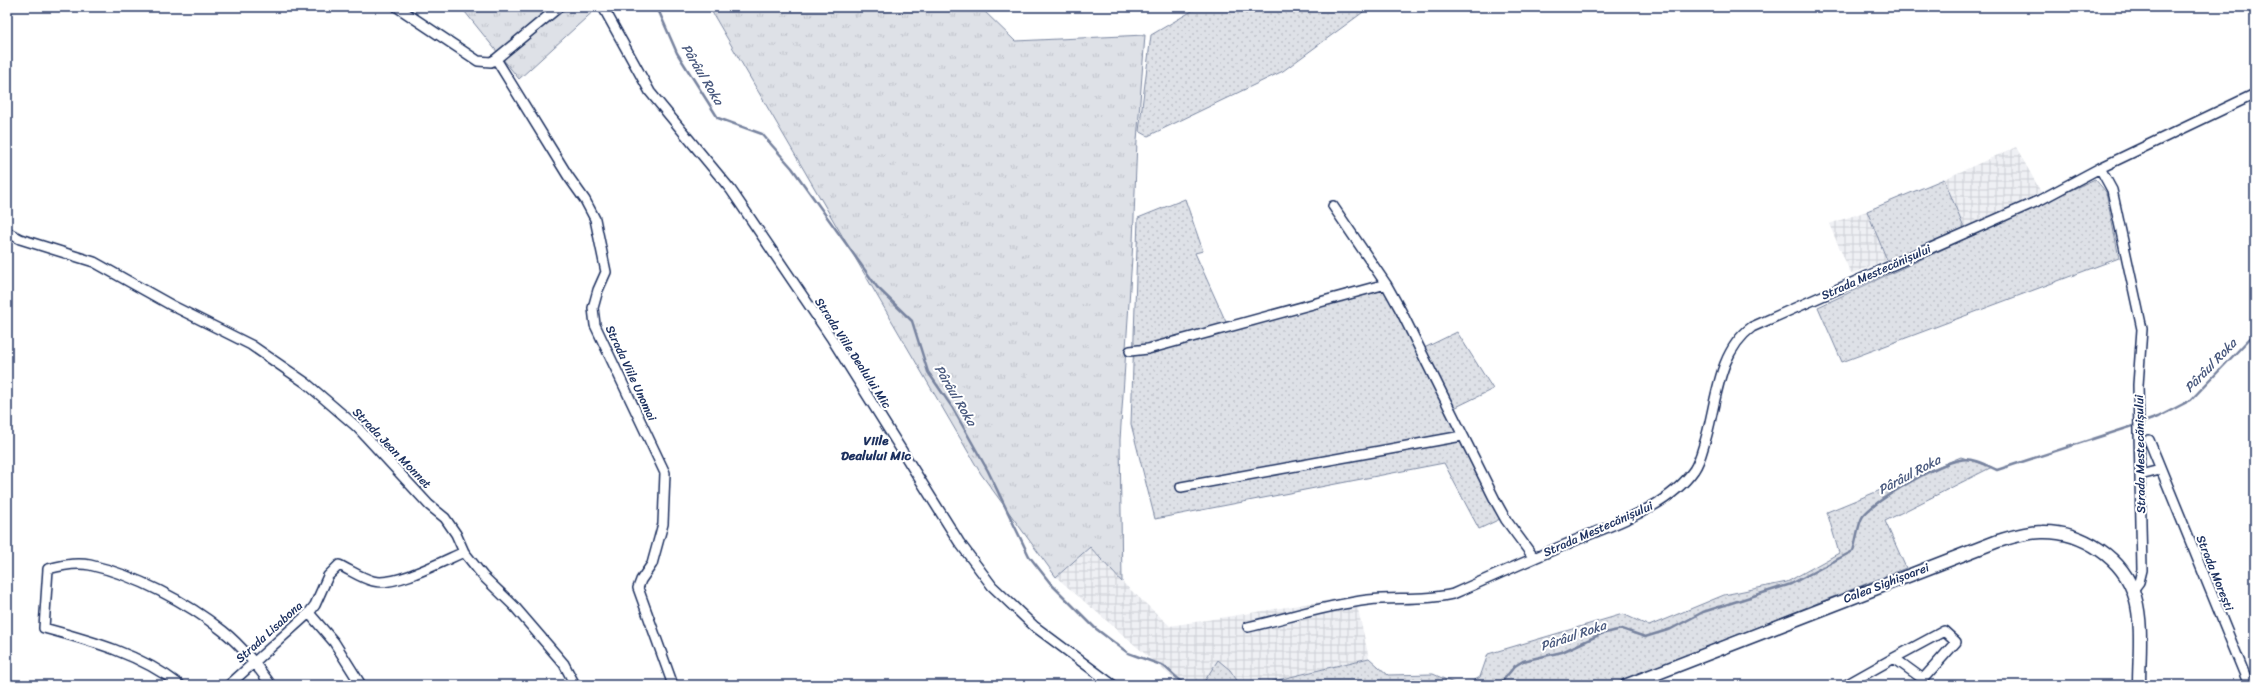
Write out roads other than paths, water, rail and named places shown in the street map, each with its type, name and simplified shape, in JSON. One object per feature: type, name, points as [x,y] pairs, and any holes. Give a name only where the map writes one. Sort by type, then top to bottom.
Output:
[{"type":"main road","name":"Calea Sighișoarei","points":[[1627,685],[1908,575],[1998,541],[2028,533],[2055,532],[2092,545],[2113,560],[2128,579],[2133,590]]},
{"type":"main road","points":[[2133,590],[2138,609],[2139,685]]},
{"type":"street","points":[[397,7],[478,61],[490,62],[496,59],[559,7]]},
{"type":"street","name":"Strada Viile Dealului Mic","points":[[603,7],[650,92],[731,190],[832,339],[959,542],[992,586],[1034,626],[1113,685]]},
{"type":"street","name":"Strada Viile Unomai","points":[[496,59],[568,176],[585,200],[595,219],[606,272],[598,290],[593,308],[595,325],[664,472],[663,524],[652,564],[641,580],[638,588],[673,685]]},
{"type":"street","points":[[2100,168],[2255,94]]},
{"type":"street","name":"Strada Mestecănișului","points":[[1248,627],[1348,603],[1369,600],[1437,598],[1453,594],[1646,509],[1660,501],[1685,480],[1695,469],[1701,453],[1722,371],[1734,344],[1752,327],[2040,200],[2100,168],[2112,190],[2142,329],[2138,385],[2142,570],[2139,582],[2133,590]]},
{"type":"street","points":[[1333,206],[1386,284],[1506,520],[1534,558]]},
{"type":"street","name":"Strada Jean Monnet","points":[[7,232],[20,239],[94,262],[171,306],[251,345],[306,383],[358,426],[429,505],[445,518],[456,534],[464,552],[483,576],[514,606],[564,664],[575,685]]},
{"type":"street","points":[[1130,351],[1148,349],[1386,284]]},
{"type":"street","points":[[1181,487],[1462,436]]},
{"type":"street","name":"Strada Morești","points":[[2149,440],[2249,685]]},
{"type":"street","points":[[2140,475],[2160,470]]},
{"type":"street","name":"Strada Lisabona","points":[[229,685],[309,613],[315,605],[328,576],[340,565],[374,582],[383,582],[416,573],[464,552]]},
{"type":"street","points":[[180,685],[162,671],[142,661],[96,643],[44,628],[48,569],[63,564],[89,565],[138,582],[184,605],[216,627],[254,662],[271,685]]},
{"type":"street","points":[[309,613],[334,642],[362,685]]},
{"type":"street","points":[[1846,685],[1894,658],[1944,631],[1956,642],[1923,679],[1894,658]]},
{"type":"waterway","name":"Pârâul Roka","points":[[657,7],[677,53],[718,118],[762,134],[792,168],[877,287],[912,321],[928,372],[952,407],[988,471],[1029,556],[1051,584],[1095,628],[1128,653],[1164,666],[1185,685]]},
{"type":"waterway","name":"Pârâul Roka","points":[[1499,685],[1515,666],[1523,661],[1562,652],[1601,634],[1622,629],[1645,637],[1671,629],[1703,612],[1791,584],[1853,551],[1861,519],[1870,509],[1908,483],[1937,468],[1965,459],[1979,462],[1997,470],[2158,417],[2191,400],[2255,333]]},
{"type":"district","name":"Viile Dealului Mic","points":[[876,448]]}]
